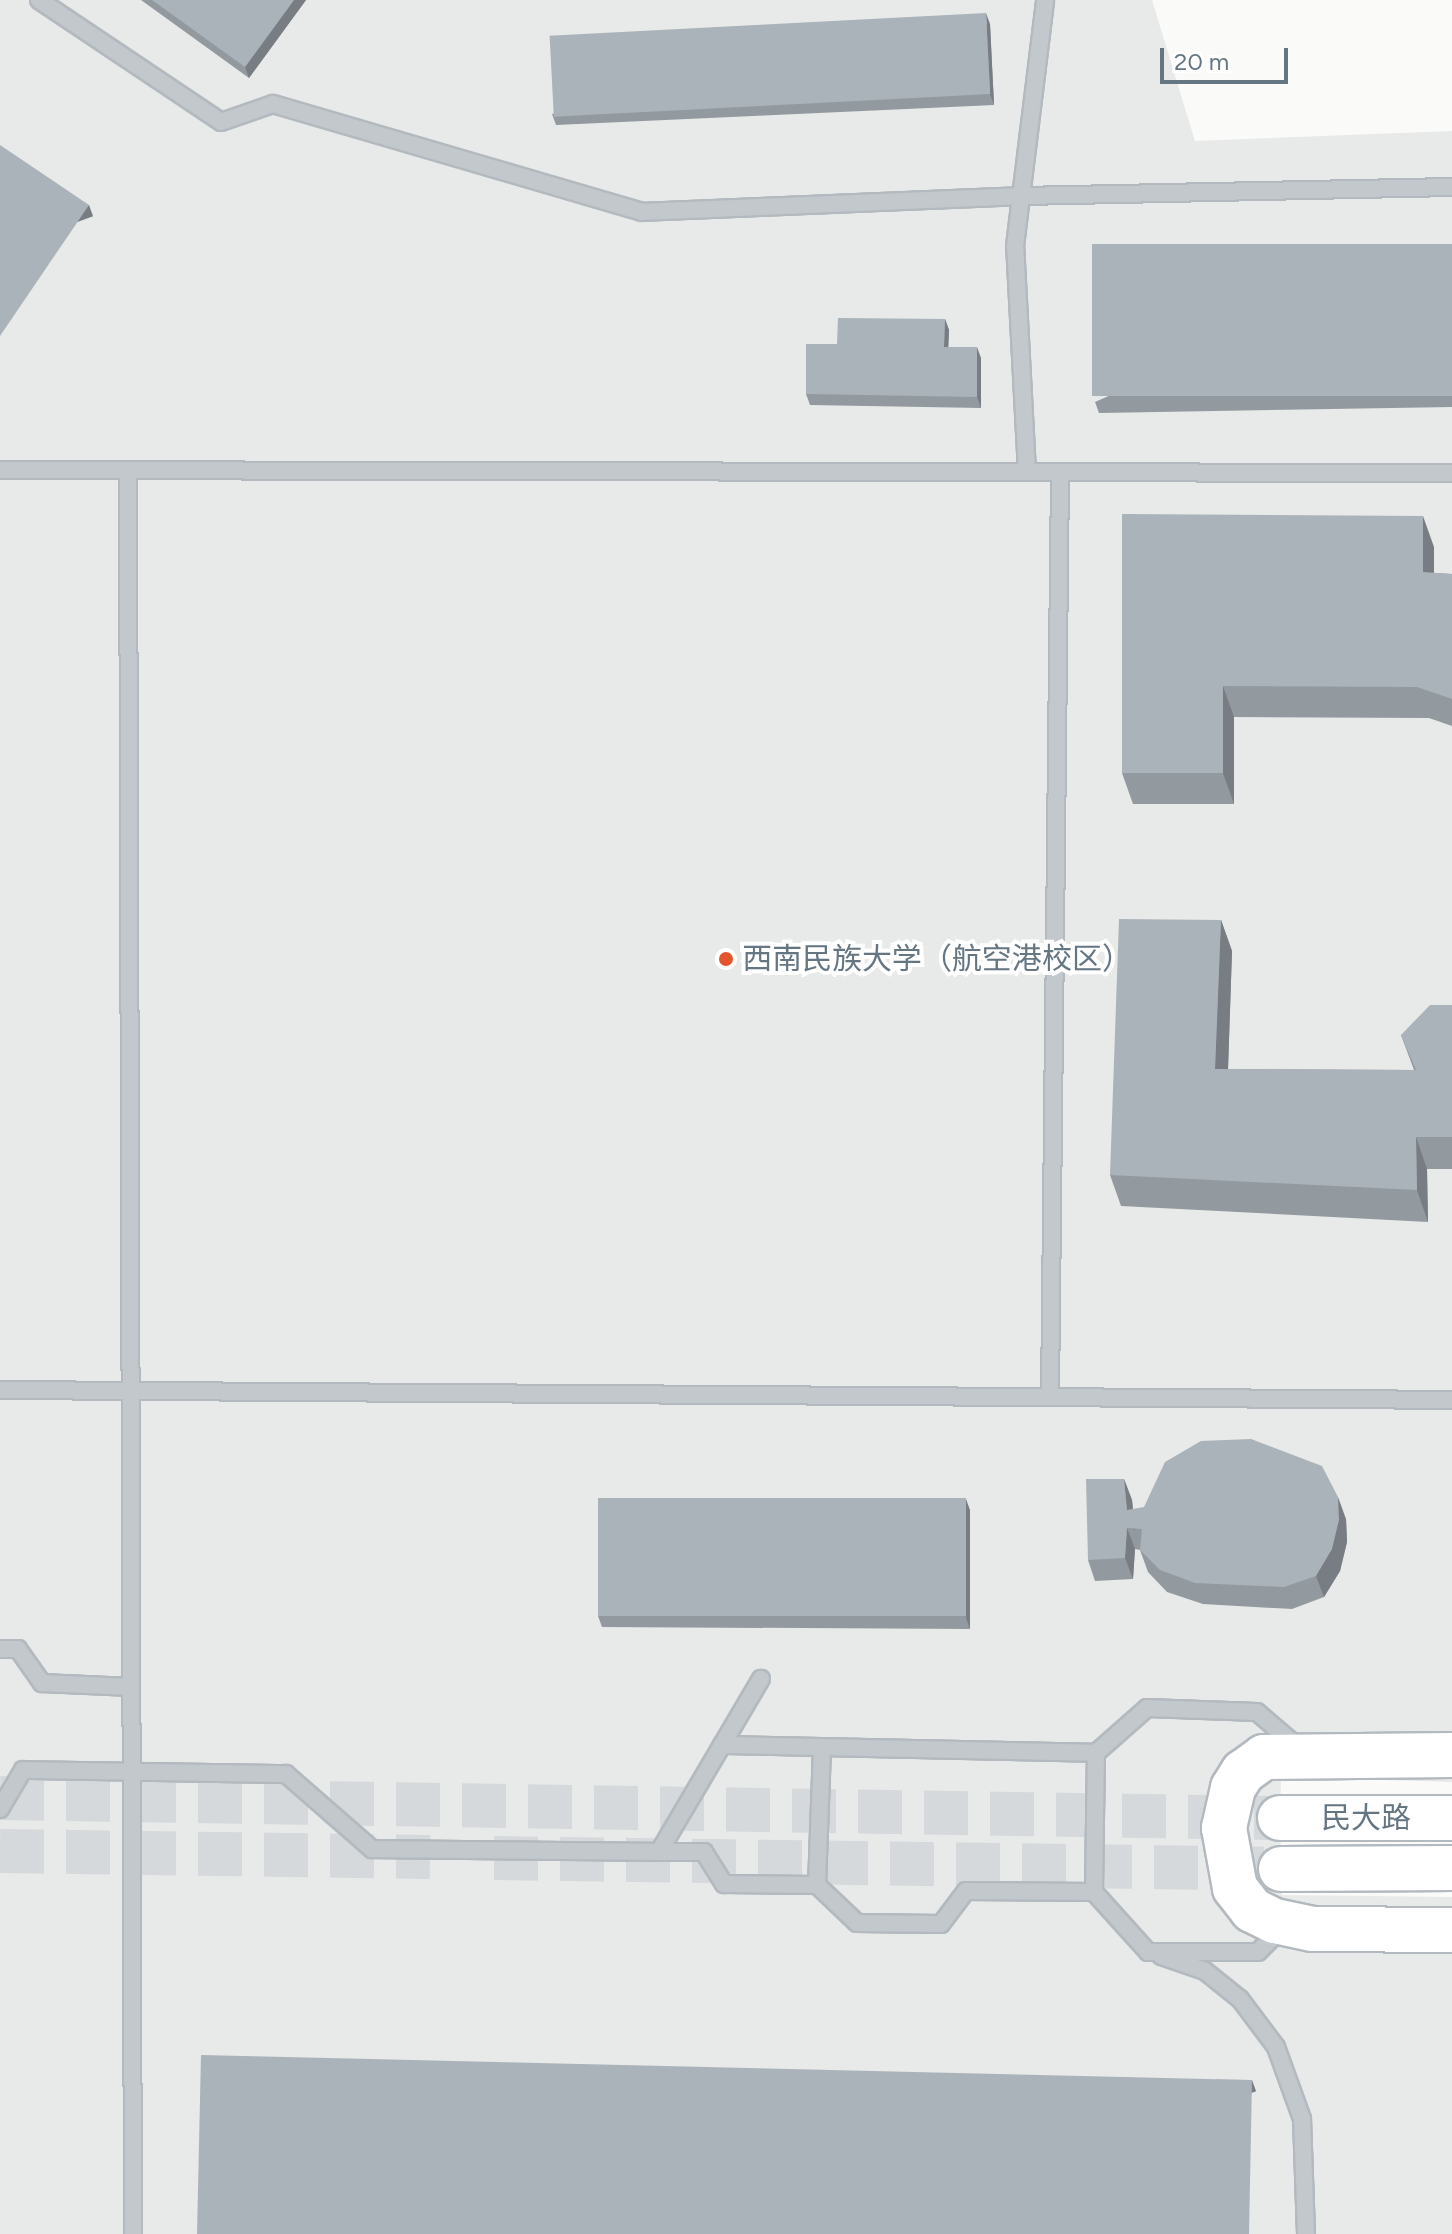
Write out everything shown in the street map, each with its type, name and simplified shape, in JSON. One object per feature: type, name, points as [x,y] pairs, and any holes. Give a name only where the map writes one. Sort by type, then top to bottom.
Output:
[{"type":"street","points":[[1452,1755],[1304,1753],[1264,1757],[1243,1772],[1227,1805],[1224,1828],[1235,1888],[1252,1910],[1313,1929],[1452,1930]]},
{"type":"street","name":"民大路","points":[[1280,1818],[1452,1818]]},
{"type":"street","name":"民大路","points":[[1281,1869],[1452,1868]]},
{"type":"lane","points":[[39,0],[221,122],[273,104],[642,212],[1022,196],[1452,187]]},
{"type":"lane","points":[[1027,472],[1015,246],[1045,0]]},
{"type":"lane","points":[[0,470],[1452,473]]},
{"type":"lane","points":[[128,470],[133,2234]]},
{"type":"lane","points":[[1050,1397],[1060,472]]},
{"type":"lane","points":[[0,1390],[1452,1400]]},
{"type":"lane","points":[[0,1649],[18,1649],[42,1683],[131,1687]]},
{"type":"lane","points":[[659,1852],[761,1679]]},
{"type":"lane","points":[[722,1745],[1096,1753],[1147,1708],[1257,1712],[1304,1753]]},
{"type":"lane","points":[[817,1885],[822,1747]]},
{"type":"lane","points":[[1096,1753],[1094,1892],[1148,1952],[1205,1971],[1240,1999],[1276,2047],[1302,2119],[1306,2234]]},
{"type":"lane","points":[[0,1809],[23,1770],[286,1774],[372,1849],[704,1852],[724,1884],[817,1885],[857,1923],[941,1924],[966,1891],[1094,1892]]},
{"type":"lane","points":[[1148,1952],[1258,1952],[1286,1923]]},
{"type":"shaded area","name":"西南民族大学（航空港校区）","points":[[0,0],[1152,0],[1195,141],[1452,131],[1452,1782],[1281,1777],[1280,1818],[1282,1895],[1452,1897],[1452,2234],[0,2234]]},
{"type":"building","points":[[152,0],[294,0],[245,67]]},
{"type":"building","points":[[986,13],[990,94],[554,117],[550,36]]},
{"type":"building","points":[[0,145],[89,205],[0,336]]},
{"type":"building","points":[[1092,244],[1452,244],[1452,396],[1092,396]]},
{"type":"building","points":[[838,318],[945,319],[944,347],[977,347],[977,397],[806,394],[806,344],[837,344]]},
{"type":"building","points":[[1122,514],[1423,516],[1423,572],[1452,574],[1452,699],[1417,687],[1223,686],[1223,773],[1122,773]]},
{"type":"building","points":[[1119,919],[1221,920],[1215,1069],[1416,1070],[1401,1035],[1430,1005],[1452,1005],[1452,1137],[1416,1137],[1417,1190],[1110,1175]]},
{"type":"building","points":[[1251,1439],[1322,1466],[1338,1497],[1339,1520],[1332,1549],[1316,1576],[1284,1587],[1195,1583],[1160,1570],[1140,1550],[1142,1529],[1127,1528],[1125,1558],[1088,1560],[1086,1479],[1124,1479],[1127,1510],[1144,1507],[1165,1462],[1201,1441]]},
{"type":"building","points":[[598,1498],[966,1498],[966,1616],[598,1616]]},
{"type":"building","points":[[201,2055],[1252,2080],[1249,2234],[197,2234]]},
{"type":"tunnel","points":[[0,1798],[1280,1818]]},
{"type":"tunnel","points":[[0,1851],[430,1857]]},
{"type":"tunnel","points":[[494,1858],[1281,1869]]},
{"type":"place","name":"西南民族大学（航空港校区）","points":[[726,959]]}]
